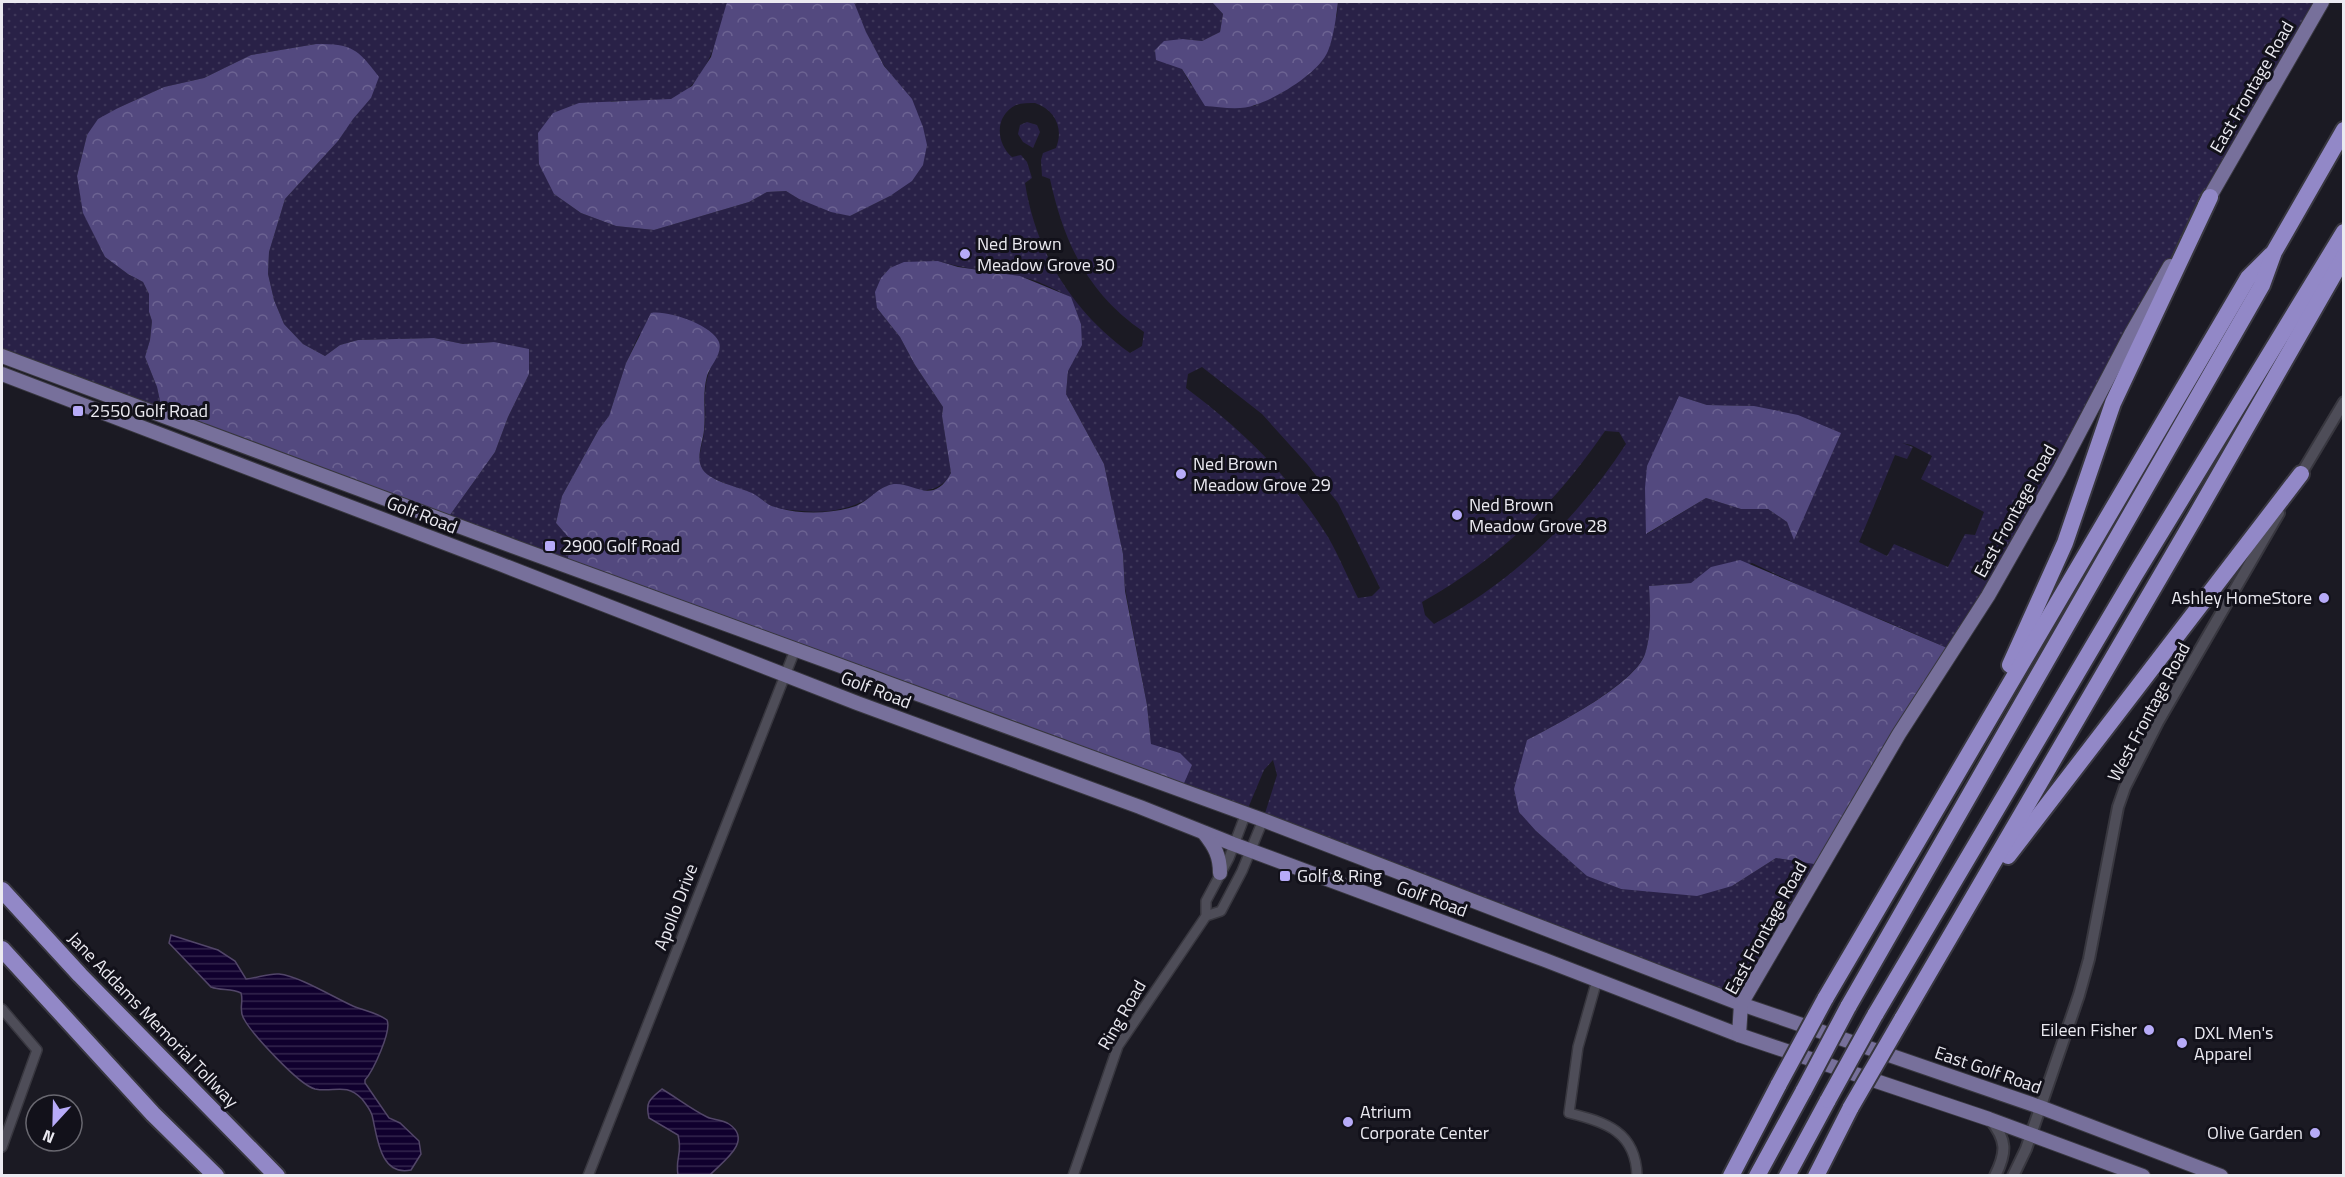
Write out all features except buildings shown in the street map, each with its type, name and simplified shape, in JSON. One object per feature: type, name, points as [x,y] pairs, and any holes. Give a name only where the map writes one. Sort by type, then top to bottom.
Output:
[{"type":"highway","points":[[1757,1176],[1848,1007],[2262,285],[2274,252],[2343,130]]},
{"type":"highway","points":[[1974,743],[2065,543],[2113,403],[2210,197]]},
{"type":"highway","points":[[1787,1176],[1875,1015],[2129,585],[2343,232]]},
{"type":"highway","points":[[1731,1176],[1825,999],[1974,743],[2248,278],[2274,252]]},
{"type":"highway","points":[[1816,1176],[1851,1107],[2195,517],[2343,257]]},
{"type":"highway","points":[[1959,922],[2031,824],[2301,474]]},
{"type":"highway","name":"Jane Addams Memorial Tollway","points":[[2,890],[80,975],[277,1176]]},
{"type":"highway","points":[[2,949],[153,1114],[216,1176]]},
{"type":"main road","name":"East Frontage Road","points":[[1739,1035],[1741,1004],[1899,734],[1988,596],[2059,471],[2131,334],[2322,2]]},
{"type":"main road","name":"Golf Road","points":[[2,356],[795,650],[1246,813],[1741,1004]]},
{"type":"main road","name":"Golf Road","points":[[2,375],[506,566],[785,675],[1739,1035]]},
{"type":"main road","points":[[1204,833],[1217,850],[1220,873]]},
{"type":"main road","name":"East Golf Road","points":[[1741,1004],[2040,1107],[2221,1176]]},
{"type":"main road","points":[[1739,1035],[1989,1119],[2143,1176]]},
{"type":"street","name":"West Frontage Road","points":[[2013,1176],[2031,1134],[2089,959],[2118,807],[2125,787],[2158,722],[2343,402]]},
{"type":"street","name":"Apollo Drive","points":[[588,1176],[795,650]]},
{"type":"street","name":"Ring Road","points":[[1073,1176],[1118,1046],[1206,916],[1206,902],[1228,858],[1246,813]]},
{"type":"street","name":"Ring Road","points":[[1206,916],[1221,911],[1251,851],[1263,820]]},
{"type":"street","points":[[1597,980],[1578,1047],[1569,1113],[1600,1121],[1625,1136],[1636,1165],[1637,1176]]},
{"type":"street","points":[[2,1009],[37,1050],[2,1147]]},
{"type":"street","points":[[1989,1119],[2000,1132],[2004,1145],[2002,1162],[1995,1176]]},
{"type":"shaded area","points":[[2,2],[727,2],[710,58],[694,83],[672,99],[611,101],[554,194],[581,213],[616,226],[654,230],[749,202],[767,192],[786,191],[799,199],[850,216],[890,196],[897,82],[883,64],[872,44],[854,2],[1212,2],[1223,14],[1220,32],[1202,41],[1183,39],[1182,69],[1191,85],[1254,106],[1281,93],[1308,75],[1337,15],[1338,2],[2322,2],[1952,650],[1835,602],[1752,563],[1691,583],[1649,586],[1649,637],[1645,654],[1638,666],[1593,703],[1527,740],[1536,831],[1588,876],[1621,889],[1732,886],[1776,858],[1820,865],[1741,1004],[1263,820],[1277,775],[1273,760],[1264,770],[1246,813],[1181,790],[1180,753],[1151,745],[1147,705],[1125,588],[1123,554],[1104,464],[1066,394],[1068,371],[1081,324],[1070,297],[1038,282],[1024,277],[938,261],[877,308],[900,337],[915,365],[943,407],[942,416],[951,473],[945,481],[931,489],[914,490],[887,486],[857,504],[837,510],[814,512],[777,508],[751,493],[705,473],[700,465],[700,456],[705,424],[706,383],[712,365],[687,320],[673,316],[639,335],[626,363],[609,416],[599,429],[562,496],[556,523],[570,539],[567,567],[445,522],[495,452],[508,417],[529,374],[494,342],[463,344],[434,338],[358,340],[340,345],[325,356],[303,344],[284,324],[274,300],[268,274],[269,252],[285,199],[338,141],[352,119],[371,98],[316,44],[251,55],[204,78],[164,87],[118,108],[87,135],[77,176],[84,214],[105,257],[143,282],[149,294],[149,312],[152,321],[145,357],[157,387],[160,401],[159,415],[2,356]],"holes":[[[1035,103],[1042,106],[1053,115],[1056,121],[1058,141],[1056,148],[1043,153],[1042,176],[1050,179],[1071,246],[1093,284],[1124,317],[1144,332],[1142,346],[1130,353],[1109,337],[1074,299],[1060,278],[1038,233],[1025,183],[1032,178],[1027,162],[1021,155],[1012,157],[1000,137],[1004,116],[1016,105]],[[1202,367],[1262,414],[1307,464],[1338,503],[1380,588],[1372,596],[1358,598],[1340,559],[1314,515],[1264,455],[1186,388],[1188,374]],[[1679,396],[1707,405],[1754,406],[1809,505],[1794,539],[1787,522],[1768,509],[1741,509],[1706,498],[1647,534]],[[1605,431],[1619,432],[1626,444],[1587,498],[1565,523],[1517,568],[1463,607],[1434,624],[1425,615],[1422,602],[1501,548],[1546,506]],[[1902,443],[1911,445],[1932,456],[1921,479],[1984,512],[1975,535],[1965,534],[1948,567],[1894,544],[1887,556],[1859,542],[1895,455],[1907,459],[1913,447]]]},
{"type":"shaded area","points":[[1027,122],[1037,125],[1040,132],[1033,148],[1023,142],[1018,134],[1020,125]]},
{"type":"shaded area","points":[[171,935],[218,950],[235,961],[246,979],[275,974],[287,976],[387,1020],[387,1033],[365,1083],[389,1118],[400,1123],[419,1141],[421,1154],[411,1170],[400,1170],[392,1167],[386,1161],[378,1143],[371,1113],[362,1099],[345,1089],[315,1089],[298,1078],[276,1058],[244,1019],[241,1012],[241,993],[211,987],[169,943]]},
{"type":"shaded area","points":[[662,1089],[701,1114],[726,1122],[736,1131],[737,1144],[733,1151],[710,1175],[678,1175],[680,1147],[678,1135],[649,1118],[648,1113],[650,1101]]},
{"type":"green space","points":[[727,2],[854,2],[866,32],[884,66],[912,99],[923,127],[927,145],[923,165],[912,181],[890,196],[850,216],[831,212],[786,191],[767,192],[749,202],[654,230],[616,226],[581,213],[554,194],[539,164],[538,133],[553,113],[579,103],[671,99],[692,86],[711,57]]},
{"type":"green space","points":[[1212,2],[1338,2],[1328,51],[1316,68],[1296,84],[1274,97],[1249,107],[1237,108],[1205,106],[1182,69],[1156,60],[1155,50],[1164,41],[1183,39],[1202,41],[1220,32],[1223,14]]},
{"type":"green space","points":[[316,44],[338,45],[353,50],[379,77],[371,98],[338,141],[285,199],[269,252],[268,274],[274,300],[284,324],[303,344],[325,356],[340,345],[358,340],[434,338],[463,344],[494,342],[529,349],[529,374],[508,417],[495,452],[445,522],[159,415],[160,401],[157,387],[145,357],[152,321],[149,312],[149,294],[143,282],[105,257],[83,213],[77,176],[87,135],[98,119],[164,87],[204,78],[251,55]]},
{"type":"green space","points":[[938,261],[958,267],[1020,276],[1071,297],[1081,324],[1082,345],[1068,371],[1066,394],[1104,464],[1123,554],[1125,591],[1147,705],[1151,744],[1180,753],[1192,765],[1181,790],[567,567],[570,539],[556,523],[562,496],[599,429],[609,416],[626,363],[651,313],[668,314],[689,320],[708,330],[719,342],[719,351],[706,383],[704,430],[700,456],[703,470],[713,478],[752,493],[772,506],[805,512],[847,509],[856,506],[883,488],[895,484],[928,491],[943,484],[951,473],[942,416],[943,407],[915,365],[900,337],[877,308],[875,292],[881,278],[890,268],[904,262]]},
{"type":"green space","points":[[1679,396],[1707,405],[1754,406],[1798,415],[1841,433],[1794,540],[1787,522],[1768,509],[1741,509],[1706,498],[1646,534],[1647,466]]},
{"type":"green space","points":[[1740,560],[1952,650],[1820,865],[1776,858],[1732,886],[1697,896],[1621,889],[1587,876],[1536,831],[1519,812],[1514,789],[1527,740],[1593,703],[1638,666],[1645,654],[1649,637],[1649,586],[1691,583],[1711,567]]},
{"type":"place","name":"Ned Brown Meadow Grove 30","points":[[965,254]]},
{"type":"place","name":"2550 Golf Road","points":[[78,411]]},
{"type":"place","name":"Ned Brown Meadow Grove 29","points":[[1181,474]]},
{"type":"place","name":"Ned Brown Meadow Grove 28","points":[[1457,515]]},
{"type":"place","name":"2900 Golf Road","points":[[550,546]]},
{"type":"place","name":"Ashley HomeStore","points":[[2324,598]]},
{"type":"place","name":"Golf & Ring","points":[[1285,876]]},
{"type":"place","name":"Eileen Fisher","points":[[2149,1030]]},
{"type":"place","name":"DXL Men's Apparel","points":[[2182,1043]]},
{"type":"place","name":"Atrium Corporate Center","points":[[1348,1122]]},
{"type":"place","name":"Olive Garden","points":[[2315,1133]]}]
